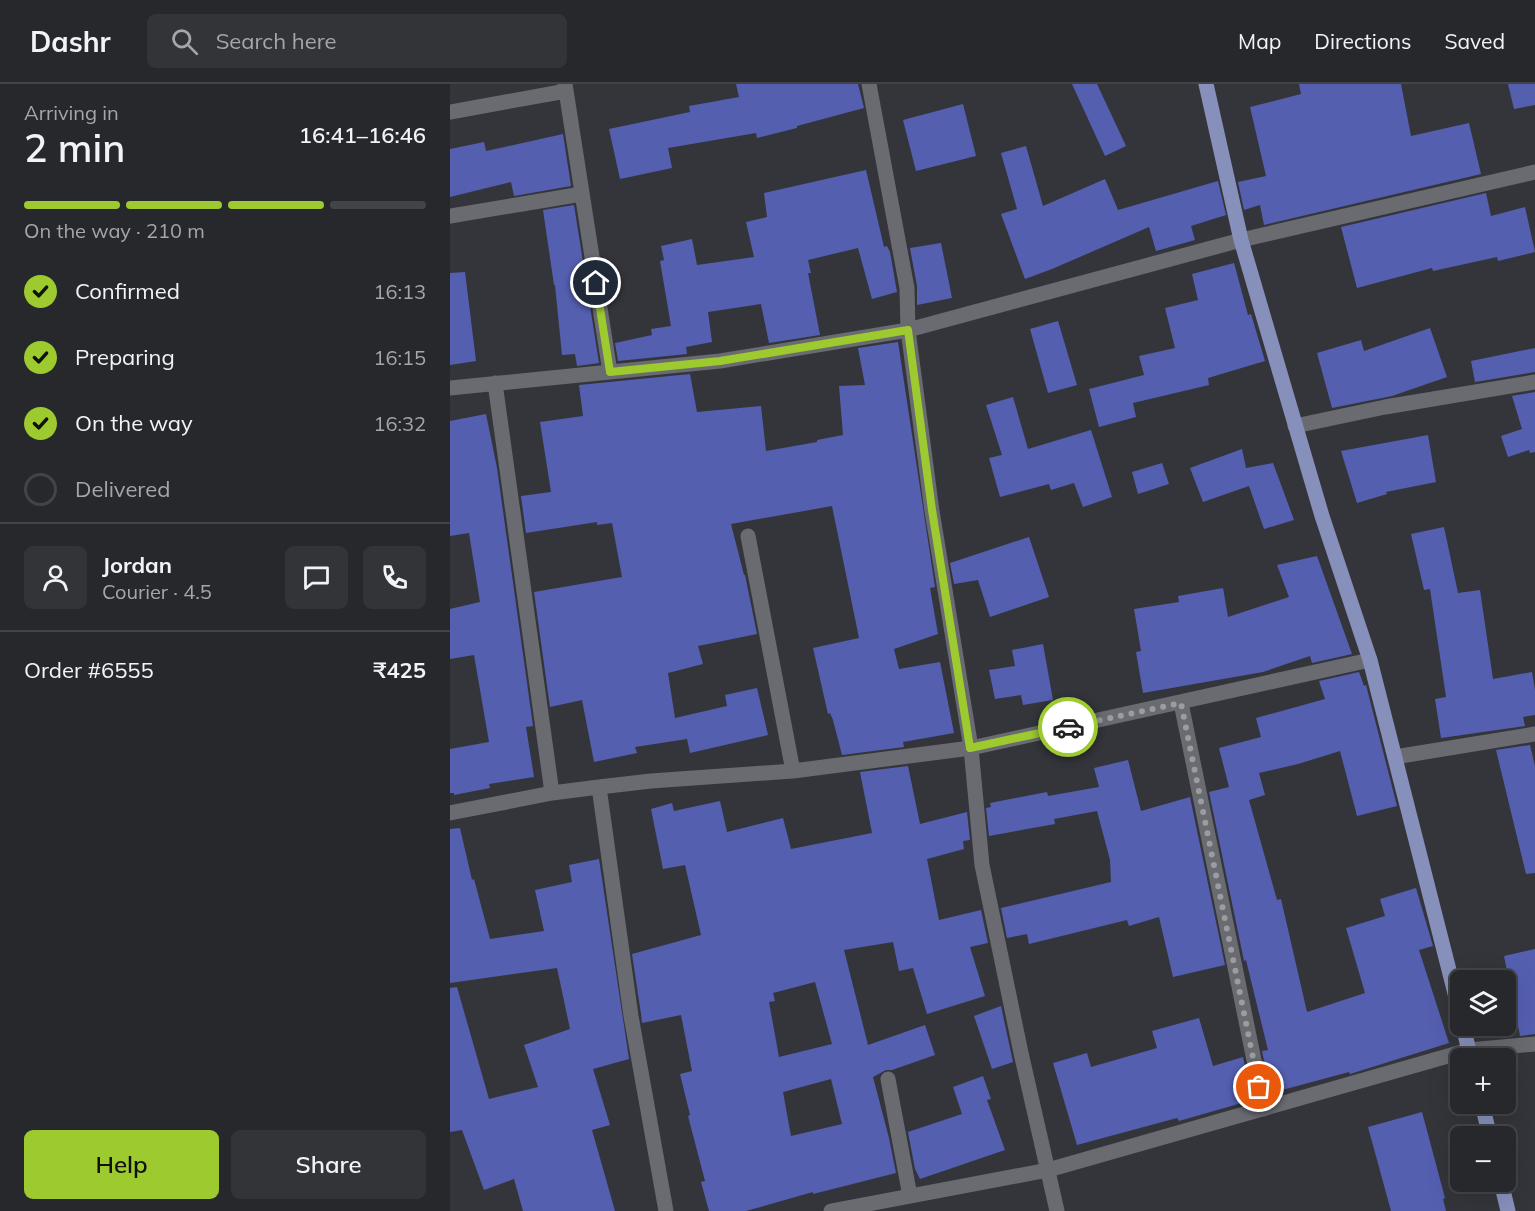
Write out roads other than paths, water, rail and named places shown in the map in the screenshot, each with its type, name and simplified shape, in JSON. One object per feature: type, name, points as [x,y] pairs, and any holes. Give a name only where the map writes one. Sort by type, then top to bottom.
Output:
[{"type":"main road","points":[[1206,84],[1241,240],[1322,516],[1370,660],[1450,974]]},
{"type":"main road","points":[[1503,1192],[1508,1211]]},
{"type":"street","points":[[869,84],[907,288],[908,330],[932,510],[970,748],[982,865],[1057,1211]]},
{"type":"street","points":[[450,112],[565,87],[610,372]]},
{"type":"street","points":[[450,388],[720,361],[908,330],[1241,240],[1535,172]]},
{"type":"street","points":[[450,216],[582,194]]},
{"type":"street","points":[[1295,426],[1385,406],[1535,382]]},
{"type":"street","points":[[495,383],[552,793]]},
{"type":"street","points":[[748,536],[793,771]]},
{"type":"street","points":[[450,813],[552,793],[599,787],[793,771],[970,748],[1370,660]]},
{"type":"street","points":[[1181,703],[1264,1109]]},
{"type":"street","points":[[1395,757],[1535,734]]},
{"type":"street","points":[[599,787],[632,1016],[666,1211]]},
{"type":"street","points":[[1509,1048],[1535,1044]]},
{"type":"street","points":[[831,1211],[1048,1170],[1450,1059]]},
{"type":"street","points":[[888,1078],[910,1196]]}]
